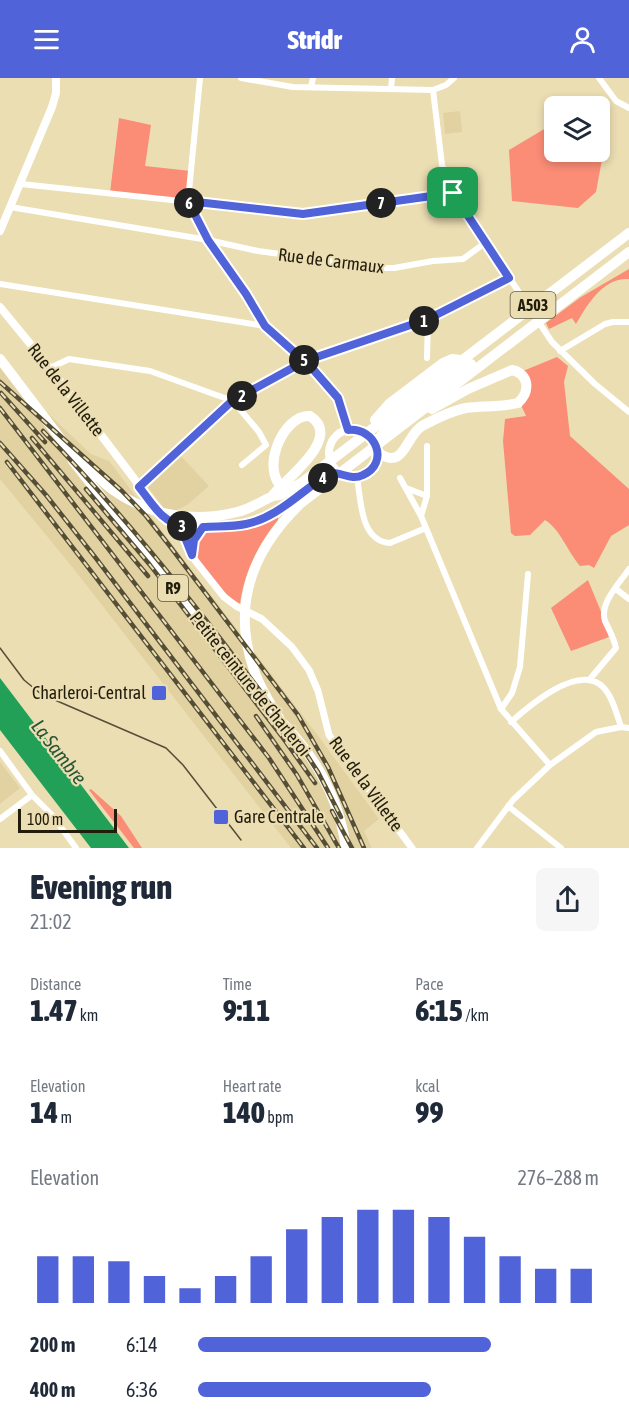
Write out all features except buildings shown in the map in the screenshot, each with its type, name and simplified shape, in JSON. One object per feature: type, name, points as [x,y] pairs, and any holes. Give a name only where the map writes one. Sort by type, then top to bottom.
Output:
[{"type":"highway","points":[[605,250],[614,237],[629,226]]},
{"type":"highway","name":"A503","points":[[273,495],[281,495],[304,480],[629,232]]},
{"type":"highway","points":[[282,723],[254,671],[246,640],[246,607],[250,580],[261,552],[275,530],[299,499],[410,420],[450,394],[512,370],[523,375],[527,385],[518,403],[458,410],[420,427],[413,434],[401,455],[390,457],[376,448],[390,424],[629,245]]},
{"type":"highway","name":"A503","points":[[450,394],[629,252]]},
{"type":"highway","points":[[601,273],[629,259]]},
{"type":"highway","name":"Petite ceinture de Charleroi","points":[[0,359],[69,450],[73,461],[321,773],[330,790],[344,830],[346,848]]},
{"type":"highway","points":[[365,432],[384,409],[426,375],[447,361],[461,360]]},
{"type":"highway","points":[[69,450],[112,490],[138,505],[167,514],[195,517],[225,515],[249,508],[273,495],[278,488],[293,476],[307,462],[319,437],[320,427],[310,417],[298,418],[291,423],[274,455],[273,470],[279,484],[287,492],[299,499]]},
{"type":"main road","points":[[0,231],[52,107],[56,93],[56,78]]},
{"type":"main road","name":"Rue de la Villette","points":[[0,307],[50,368],[165,518],[184,526]]},
{"type":"main road","points":[[184,526],[243,525],[271,515],[327,475],[339,473],[357,477],[369,471],[376,459],[376,448],[365,432],[348,430],[341,432],[331,442],[329,456],[331,463],[339,473]]},
{"type":"main road","points":[[232,524],[299,499],[331,463]]},
{"type":"street","points":[[200,78],[188,201],[208,240],[246,294],[265,326],[305,361],[338,398],[348,430]]},
{"type":"street","points":[[241,78],[311,87],[433,90],[454,78]]},
{"type":"street","points":[[311,87],[313,78]]},
{"type":"street","points":[[391,89],[392,78]]},
{"type":"street","points":[[599,78],[616,101],[629,108]]},
{"type":"street","points":[[433,90],[442,165],[453,193],[560,351],[629,412]]},
{"type":"street","points":[[21,184],[303,214],[453,193]]},
{"type":"street","name":"Rue de Carmaux","points":[[10,207],[306,259],[394,268],[433,261],[463,259],[485,243]]},
{"type":"street","points":[[139,487],[232,401],[305,361],[428,319],[509,278]]},
{"type":"street","points":[[0,284],[265,326]]},
{"type":"street","points":[[427,358],[428,319]]},
{"type":"street","points":[[560,351],[605,324],[629,322]]},
{"type":"street","points":[[50,368],[69,359],[150,371],[232,401],[259,432],[266,445],[242,465]]},
{"type":"street","points":[[421,516],[427,496],[428,446]]},
{"type":"street","points":[[357,477],[367,526],[376,539],[390,543],[426,528]]},
{"type":"street","points":[[400,478],[421,516],[501,709],[550,765]]},
{"type":"street","points":[[406,488],[427,496]]},
{"type":"street","name":"Rue de la Villette","points":[[184,526],[184,535],[192,555],[230,602],[262,618],[292,646],[309,670],[318,691],[329,735],[412,848]]},
{"type":"street","points":[[192,555],[194,540],[203,527]]},
{"type":"street","points":[[511,722],[548,693],[572,682],[591,679],[616,648],[604,619],[604,611],[606,603],[629,569]]},
{"type":"street","points":[[501,709],[512,693],[520,667],[528,574]]},
{"type":"street","points":[[616,589],[629,599]]},
{"type":"street","points":[[591,679],[604,688],[617,713],[621,727]]},
{"type":"street","points":[[477,848],[508,806],[550,765],[596,732],[621,727],[629,728]]},
{"type":"street","points":[[0,751],[32,795],[52,815],[76,848]]},
{"type":"street","points":[[0,819],[32,795]]},
{"type":"street","points":[[508,806],[561,848]]},
{"type":"shaded area","points":[[460,111],[462,132],[445,134],[443,113]]},
{"type":"shaded area","points":[[119,118],[151,125],[145,166],[191,171],[188,201],[110,193]]},
{"type":"shaded area","points":[[544,129],[544,162],[602,162],[596,192],[578,208],[512,201],[509,150]]},
{"type":"shaded area","points":[[629,269],[629,279],[604,287],[591,301],[576,324],[572,318],[549,329],[546,323],[581,297]]},
{"type":"shaded area","points":[[557,357],[568,366],[564,382],[570,436],[629,489],[629,525],[611,536],[594,568],[589,565],[580,566],[560,535],[545,520],[530,535],[515,536],[511,533],[503,441],[505,419],[526,416],[521,405],[529,392],[530,384],[523,371]]},
{"type":"shaded area","points":[[0,363],[19,386],[91,454],[109,461],[379,819],[364,831],[372,848],[291,848],[73,568],[0,479]]},
{"type":"shaded area","points":[[180,455],[209,486],[187,505],[169,514],[147,486]]},
{"type":"shaded area","points":[[278,515],[278,520],[253,559],[240,604],[223,591],[207,572],[194,550],[188,529],[228,529]]},
{"type":"shaded area","points":[[588,580],[609,637],[571,651],[551,608]]},
{"type":"shaded area","name":"La Sambre","points":[[0,678],[129,848],[91,848],[0,730]]},
{"type":"shaded area","points":[[0,762],[20,788],[0,804]]},
{"type":"shaded area","points":[[91,789],[121,816],[142,848],[134,848],[89,790]]},
{"type":"tram line","points":[[0,648],[24,680],[41,694],[166,748],[183,765],[241,840]]},
{"type":"railway","points":[[0,382],[122,491],[169,545],[298,715],[328,767],[364,848]]},
{"type":"railway","points":[[1,393],[45,442]]},
{"type":"railway","points":[[0,408],[269,758],[328,848]]},
{"type":"railway","points":[[43,431],[146,545],[242,666],[303,749],[318,772],[341,817]]},
{"type":"railway","points":[[32,438],[148,576]]},
{"type":"railway","points":[[0,443],[46,495],[95,557],[317,848]]},
{"type":"railway","points":[[7,462],[304,848]]},
{"type":"railway","points":[[86,489],[150,565],[315,783]]},
{"type":"railway","points":[[256,716],[297,775],[339,848]]},
{"type":"railway","points":[[332,811],[352,848]]},
{"type":"place","name":"Charleroi-Central","points":[[159,693]]},
{"type":"place","name":"Gare Centrale","points":[[221,817]]},
{"type":"route","points":[[453,193],[303,214],[188,201],[208,240],[246,294],[265,326],[295,351],[305,361],[311,367],[319,375],[338,398],[348,430],[365,432],[371,437],[377,452],[374,466],[363,475],[350,477],[331,473],[271,515],[243,525],[203,527],[194,540],[192,555],[186,543],[184,526],[165,518],[139,487],[232,401],[305,361],[428,319],[509,278],[453,193]]}]
